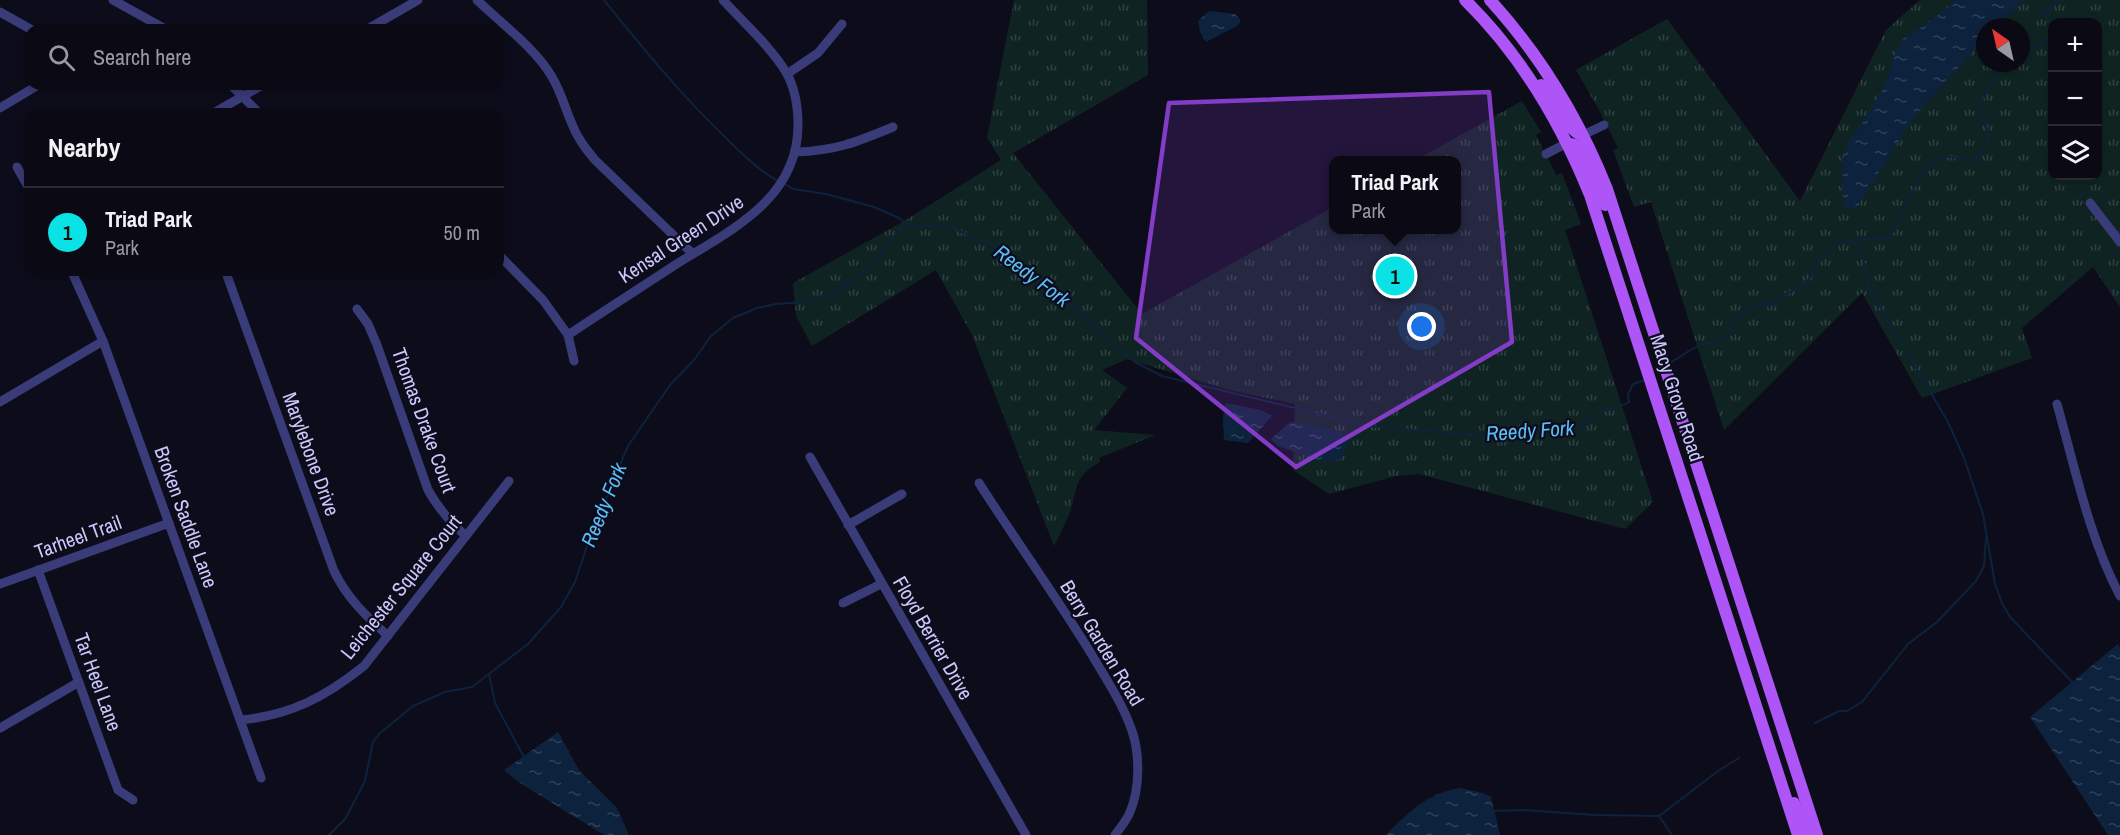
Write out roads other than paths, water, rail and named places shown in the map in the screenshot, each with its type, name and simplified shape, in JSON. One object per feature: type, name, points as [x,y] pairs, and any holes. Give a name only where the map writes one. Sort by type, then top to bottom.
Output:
[{"type":"main road","name":"Macy Grove Road","points":[[1465,0],[1500,39],[1537,90],[1568,143],[1593,204],[1798,835]]},
{"type":"main road","name":"Macy Grove Road","points":[[1490,0],[1540,62],[1564,100],[1583,135],[1607,189],[1817,835]]},
{"type":"main road","points":[[1500,39],[1544,88],[1572,130],[1583,135]]},
{"type":"main road","points":[[1568,143],[1575,145],[1582,153],[1635,274]]},
{"type":"main road","points":[[1776,770],[1800,814],[1807,835]]},
{"type":"street","points":[[112,0],[156,24]]},
{"type":"street","points":[[376,24],[418,0]]},
{"type":"street","points":[[477,0],[502,24]]},
{"type":"street","name":"Kensal Green Drive","points":[[568,334],[750,218],[776,191],[788,171],[795,152],[798,110],[787,74],[775,57],[723,0]]},
{"type":"street","points":[[0,12],[24,26]]},
{"type":"street","points":[[787,74],[818,53],[842,24]]},
{"type":"street","points":[[504,26],[539,59],[552,76],[582,145],[693,254]]},
{"type":"street","points":[[0,108],[30,90]]},
{"type":"street","points":[[236,90],[254,108]]},
{"type":"street","points":[[222,108],[253,90]]},
{"type":"street","points":[[1583,135],[1604,125]]},
{"type":"street","points":[[795,152],[839,148],[893,127]]},
{"type":"street","points":[[1546,154],[1568,143]]},
{"type":"street","points":[[17,167],[24,179]]},
{"type":"street","points":[[2090,203],[2120,242]]},
{"type":"street","points":[[504,260],[543,300],[568,334],[573,361]]},
{"type":"street","name":"Broken Saddle Lane","points":[[74,276],[103,341],[261,778]]},
{"type":"street","name":"Marylebone Drive","points":[[227,276],[334,571],[347,595],[359,610],[388,636]]},
{"type":"street","name":"Thomas Drake Court","points":[[357,309],[368,324],[377,345],[428,490],[443,514],[466,536]]},
{"type":"street","points":[[0,402],[103,341]]},
{"type":"street","points":[[2057,404],[2103,558],[2120,596]]},
{"type":"street","name":"Floyd Berrier Drive","points":[[810,457],[1026,835]]},
{"type":"street","name":"Leichester Square Court","points":[[241,720],[265,718],[295,708],[339,686],[364,666],[509,481]]},
{"type":"street","name":"Berry Garden Road","points":[[979,483],[1026,557],[1061,604],[1111,686],[1132,730],[1136,750],[1135,791],[1130,812],[1115,835]]},
{"type":"street","points":[[848,525],[902,494]]},
{"type":"street","name":"Tarheel Trail","points":[[0,584],[169,523]]},
{"type":"street","name":"Tar Heel Lane","points":[[38,570],[118,790],[133,800]]},
{"type":"street","points":[[843,603],[881,584]]},
{"type":"street","points":[[0,728],[79,681]]},
{"type":"water","points":[[1956,0],[2024,0],[2005,18],[1976,18],[1976,48],[1913,118],[1856,209],[1847,208],[1843,202],[1843,158],[1850,138],[1858,130],[1885,85],[1895,53],[1902,40]]},
{"type":"water","points":[[1209,11],[1235,14],[1241,21],[1237,26],[1206,42],[1200,32],[1198,21]]},
{"type":"water","points":[[1226,403],[1261,410],[1272,416],[1248,443],[1224,440],[1223,416]]},
{"type":"water","points":[[1290,422],[1340,431],[1349,440],[1342,459],[1325,462],[1278,446],[1271,439]]},
{"type":"water","points":[[2118,644],[2120,648],[2120,835],[2108,835],[2030,717]]},
{"type":"water","points":[[558,732],[579,770],[617,808],[629,835],[604,835],[520,783],[504,770]]},
{"type":"water","points":[[1460,788],[1491,797],[1500,835],[1386,835],[1428,799]]},
{"type":"waterway","points":[[604,0],[662,70],[709,121],[750,161],[778,181]]},
{"type":"waterway","points":[[2030,50],[2050,40],[2051,25],[2045,13],[2059,0]]},
{"type":"waterway","points":[[1669,363],[1697,347],[1718,344],[1744,313],[1763,303],[1769,307],[1803,284],[1809,279],[1816,263],[1825,258],[1839,244],[1859,239],[1887,239],[1901,218],[1917,181],[1933,162],[1945,157],[1973,161],[1981,153],[1988,141],[1988,135],[1978,107],[2001,72]]},
{"type":"waterway","name":"Reedy Fork","points":[[783,183],[793,189],[826,194],[874,207],[899,218],[906,224],[952,228],[995,246],[1050,290],[1068,301],[1122,352],[1135,362],[1162,376],[1369,426],[1501,437],[1571,426],[1583,428],[1585,421],[1590,417],[1595,418],[1602,412],[1629,402],[1628,394],[1633,384],[1645,380]]},
{"type":"waterway","name":"Reedy Fork","points":[[329,835],[345,819],[365,781],[373,742],[379,734],[413,706],[445,692],[472,687],[528,644],[561,607],[575,582],[592,531],[628,446],[670,385],[694,360],[711,336],[733,318],[757,308],[805,302],[846,286],[878,257],[905,223]]},
{"type":"waterway","points":[[1859,239],[1870,290],[1948,422],[1964,458],[1983,514],[1995,584],[2002,603],[2010,617],[2074,684]]},
{"type":"waterway","points":[[1815,723],[1839,711],[1847,711],[1862,702],[1908,644],[1937,622],[1976,581],[1984,566],[1986,538]]},
{"type":"waterway","points":[[489,674],[495,703],[525,759]]},
{"type":"waterway","points":[[1492,811],[1524,810],[1595,815],[1659,816],[1718,771],[1739,758]]},
{"type":"waterway","points":[[1659,816],[1672,835]]},
{"type":"place","name":"Triad Park","points":[[1395,276]]}]
